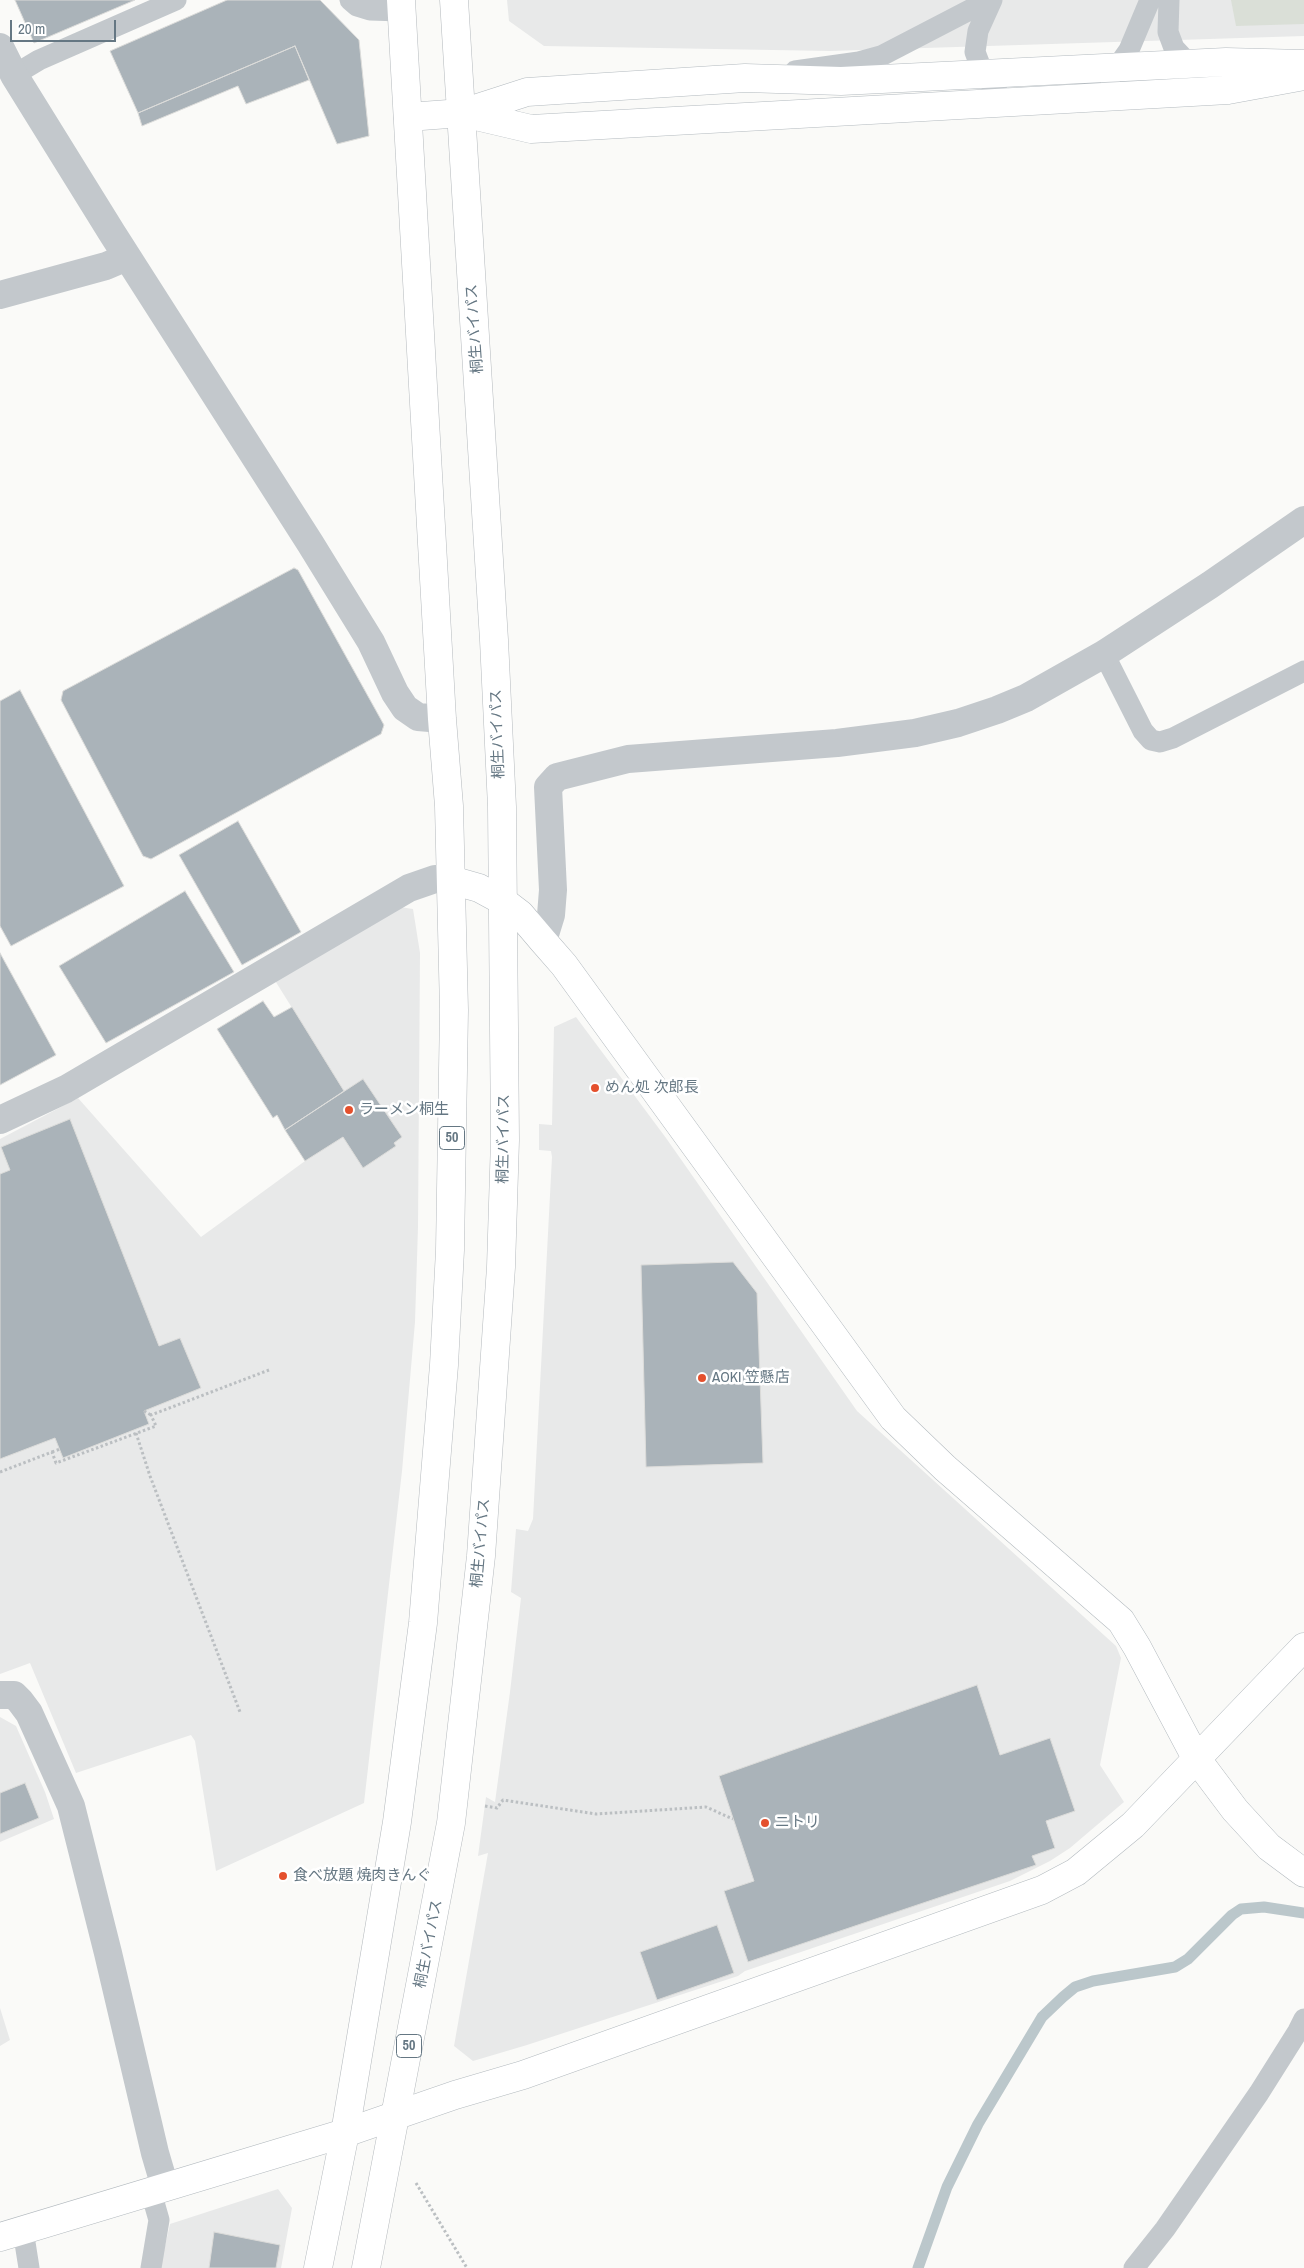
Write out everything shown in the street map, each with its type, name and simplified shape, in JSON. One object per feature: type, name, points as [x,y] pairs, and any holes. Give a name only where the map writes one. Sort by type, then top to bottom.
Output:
[{"type":"main road","name":"桐生バイパス","points":[[366,2268],[452,1823],[481,1556],[501,1267],[505,1140],[503,901],[494,640],[454,0]]},
{"type":"main road","name":"50","points":[[318,2268],[345,2133],[397,1822],[423,1623],[434,1503],[450,1250],[454,1010],[449,806],[442,719],[401,5]]},
{"type":"main road","points":[[408,117],[462,113],[527,92],[745,78],[841,81],[983,73],[1116,69],[1226,62],[1304,64]]},
{"type":"main road","points":[[462,113],[531,129],[1004,101],[1228,90],[1304,76]]},
{"type":"main road","points":[[451,880],[479,888],[503,901],[520,914],[564,965],[893,1418],[945,1468],[1121,1621],[1137,1647],[1196,1758],[1235,1810],[1269,1847],[1304,1873]]},
{"type":"main road","points":[[11,2234],[345,2133],[396,2114],[523,2075],[1042,1890],[1076,1872],[1109,1847],[1133,1825],[1304,1647]]},
{"type":"street","points":[[0,47],[14,74],[127,257],[346,600],[371,642],[395,693],[405,708],[418,717],[442,719]]},
{"type":"street","points":[[0,295],[106,266],[127,257]]},
{"type":"street","points":[[543,941],[551,915],[553,890],[548,786],[558,777],[628,759],[837,743],[915,733],[958,723],[1026,698],[1104,654],[1210,585],[1304,520]]},
{"type":"street","points":[[0,1120],[66,1089],[409,888],[435,879],[451,880]]},
{"type":"street","points":[[0,1695],[14,1695],[29,1713],[71,1806],[108,1952],[155,2153],[158,2189]]},
{"type":"lane","points":[[14,74],[39,60],[176,0]]},
{"type":"lane","points":[[350,0],[357,6],[370,10],[401,5]]},
{"type":"lane","points":[[991,0],[978,31],[975,52],[983,73],[1004,101]]},
{"type":"lane","points":[[745,78],[859,62],[882,56],[991,0]]},
{"type":"lane","points":[[1096,96],[1130,50],[1150,0]]},
{"type":"lane","points":[[1169,0],[1168,32],[1174,48],[1189,64]]},
{"type":"lane","points":[[1104,654],[1143,731],[1151,740],[1160,742],[1173,738],[1304,671]]},
{"type":"lane","points":[[1134,2268],[1166,2229],[1254,2101],[1304,2019]]},
{"type":"lane","points":[[151,2268],[159,2220],[158,2189]]},
{"type":"lane","points":[[11,2234],[29,2268]]},
{"type":"path","points":[[152,1415],[269,1370]]},
{"type":"path","points":[[52,1452],[56,1463],[156,1426],[152,1415],[144,1410]]},
{"type":"path","points":[[136,1433],[150,1476],[240,1712]]},
{"type":"path","points":[[0,1472],[60,1449]]},
{"type":"path","points":[[480,1804],[497,1808],[503,1800],[596,1814],[706,1807],[733,1819]]},
{"type":"path","points":[[415,2181],[467,2268]]},
{"type":"shaded area","points":[[507,0],[1304,0],[1304,36],[830,51],[544,46],[509,21]]},
{"type":"shaded area","points":[[1231,0],[1304,0],[1304,24],[1236,26]]},
{"type":"shaded area","points":[[400,907],[413,909],[420,953],[418,1227],[415,1322],[402,1471],[364,1803],[216,1871],[195,1741],[191,1735],[76,1773],[30,1663],[0,1674],[0,1139],[78,1098],[201,1237],[305,1161],[285,1130],[344,1091],[274,979]]},
{"type":"shaded area","points":[[576,1017],[666,1138],[857,1411],[1116,1646],[1121,1658],[1100,1765],[1124,1802],[1070,1848],[1050,1861],[1010,1881],[745,1971],[738,1976],[473,2061],[454,2046],[488,1853],[478,1856],[486,1797],[495,1802],[510,1692],[521,1598],[511,1592],[516,1529],[528,1531],[533,1519],[552,1157],[551,1151],[539,1150],[539,1124],[552,1125],[554,1027]]},
{"type":"shaded area","points":[[0,1717],[16,1726],[45,1792],[54,1819],[0,1842]]},
{"type":"shaded area","points":[[0,2008],[10,2040],[0,2046]]},
{"type":"shaded area","points":[[278,2189],[292,2208],[281,2268],[160,2268],[170,2224]]},
{"type":"building","points":[[15,0],[135,0],[34,43]]},
{"type":"building","points":[[227,0],[320,0],[359,40],[369,136],[337,144],[295,46],[138,113],[110,51]]},
{"type":"building","points":[[295,46],[309,80],[246,104],[238,86],[142,126],[138,113]]},
{"type":"building","points":[[294,568],[298,570],[384,725],[381,734],[151,859],[143,856],[61,700],[63,691]]},
{"type":"building","points":[[20,690],[124,886],[11,946],[0,926],[0,701]]},
{"type":"building","points":[[238,821],[301,932],[242,965],[179,855]]},
{"type":"building","points":[[185,891],[234,972],[106,1043],[59,966]]},
{"type":"building","points":[[0,953],[56,1055],[0,1085]]},
{"type":"building","points":[[263,1001],[274,1017],[292,1007],[344,1091],[285,1130],[277,1115],[273,1118],[217,1029]]},
{"type":"building","name":"ラーメン桐生","points":[[363,1079],[402,1137],[394,1143],[396,1146],[363,1168],[343,1137],[305,1161],[285,1130]]},
{"type":"building","points":[[70,1119],[159,1346],[180,1338],[201,1388],[144,1411],[149,1424],[63,1458],[55,1438],[0,1459],[0,1174],[10,1170],[1,1147]]},
{"type":"building","name":"AOKI 笠懸店","points":[[733,1262],[757,1293],[763,1463],[646,1467],[641,1265]]},
{"type":"building","points":[[977,1685],[1000,1755],[1050,1738],[1075,1811],[1046,1821],[1055,1848],[1032,1856],[1036,1865],[748,1962],[724,1891],[754,1881],[719,1776]]},
{"type":"building","points":[[25,1783],[39,1818],[0,1834],[0,1793]]},
{"type":"building","points":[[717,1925],[734,1973],[657,2000],[640,1952]]},
{"type":"building","points":[[214,2232],[280,2245],[276,2268],[209,2268]]},
{"type":"waterway","points":[[918,2268],[947,2187],[978,2124],[1042,2017],[1063,1997],[1075,1987],[1093,1981],[1175,1967],[1188,1959],[1232,1915],[1241,1909],[1264,1907],[1304,1913]]},
{"type":"place","name":"めん処 次郎長","points":[[595,1088]]},
{"type":"place","name":"ラーメン桐生","points":[[349,1110]]},
{"type":"place","name":"AOKI 笠懸店","points":[[702,1378]]},
{"type":"place","name":"ニトリ","points":[[765,1823]]},
{"type":"place","name":"食べ放題 焼肉きんぐ","points":[[283,1876]]}]
